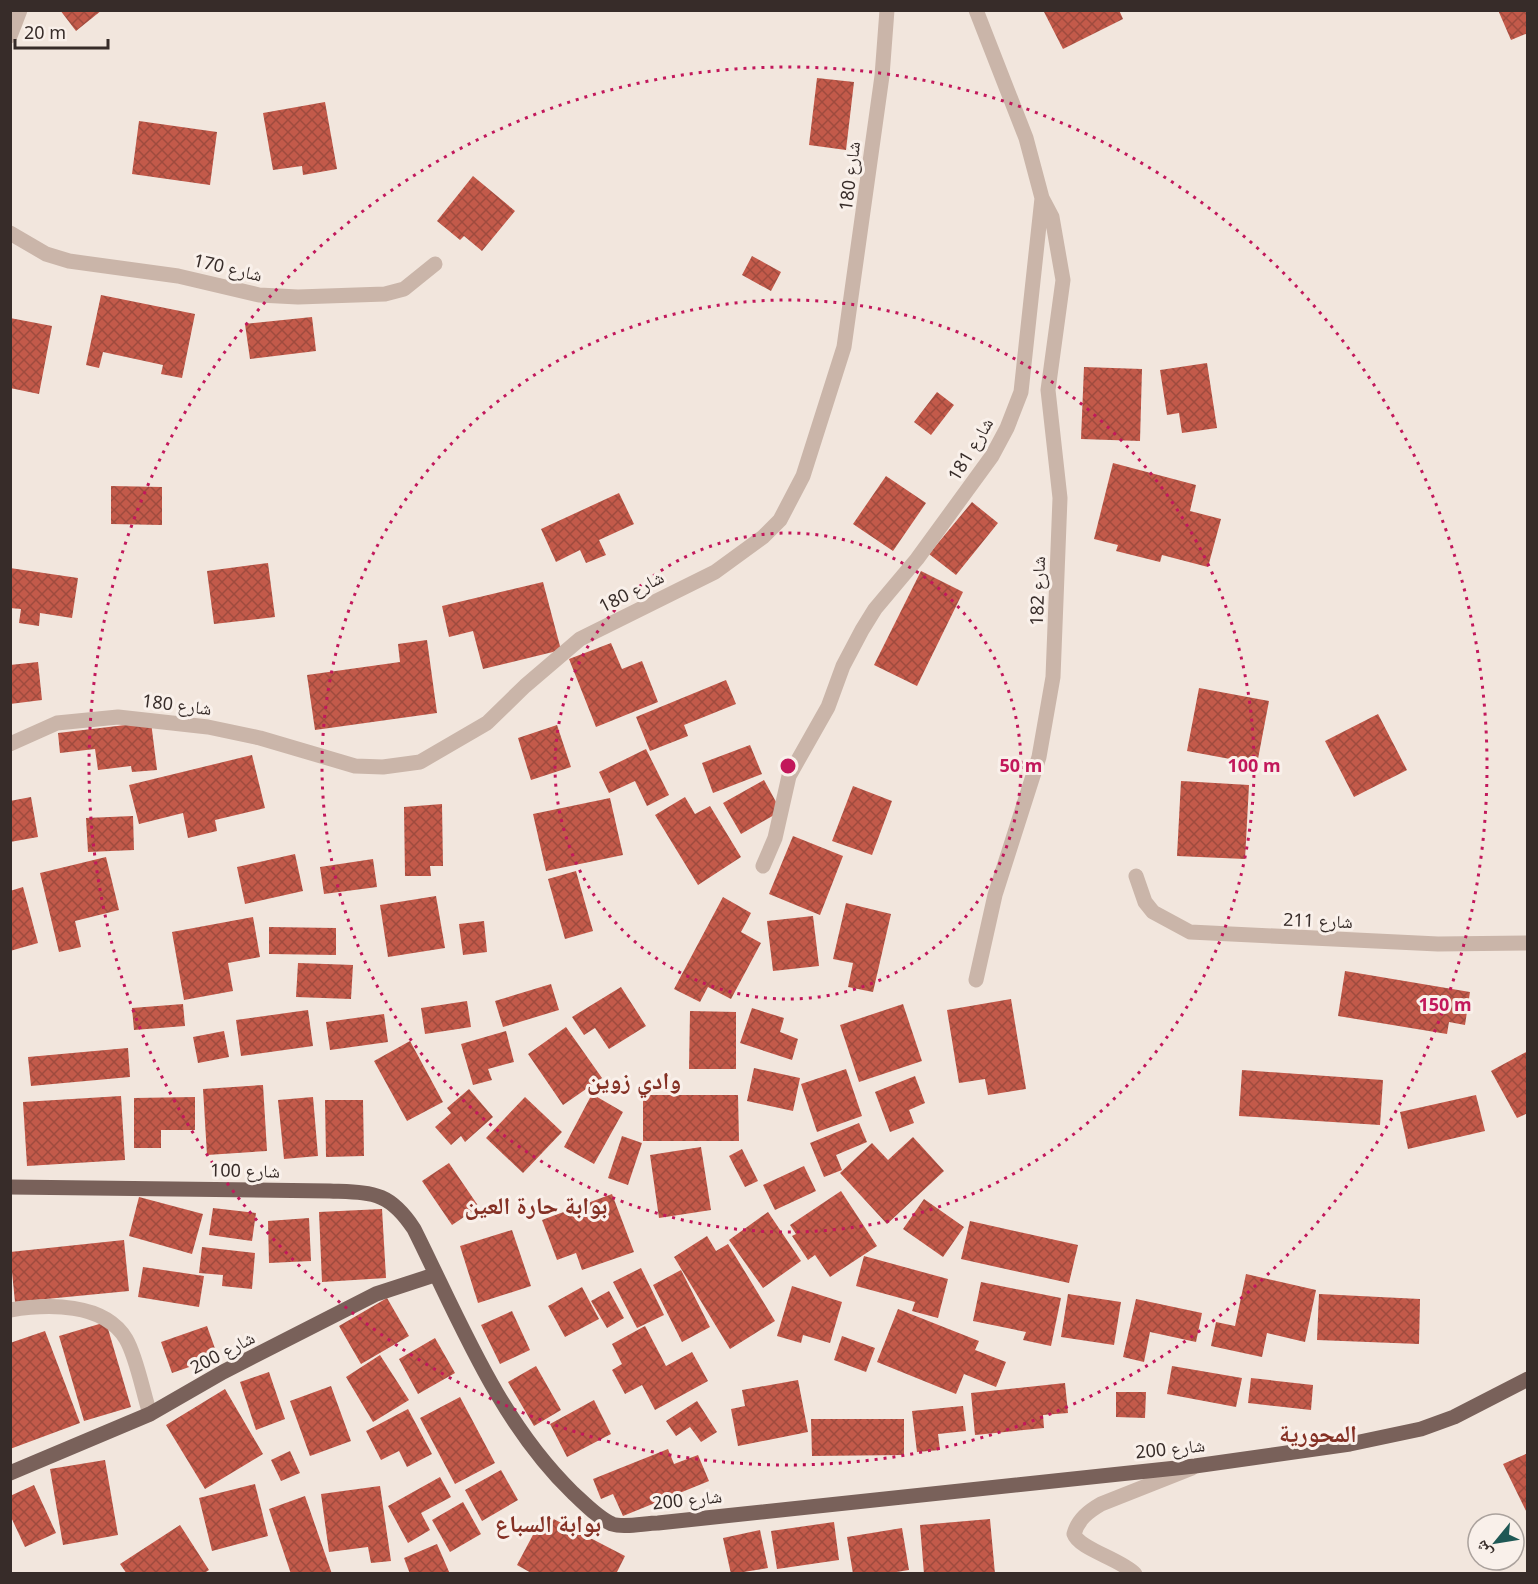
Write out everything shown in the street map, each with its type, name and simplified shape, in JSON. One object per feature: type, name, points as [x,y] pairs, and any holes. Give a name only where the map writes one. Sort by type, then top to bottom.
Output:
[{"type":"main road","name":"شارع 100","points":[[10,1188],[310,1190],[376,1194],[389,1199],[401,1210],[414,1229],[434,1275]]},
{"type":"main road","name":"شارع 200","points":[[10,1473],[150,1414],[223,1372],[376,1294],[434,1275],[497,1396],[520,1432],[560,1480],[594,1512],[614,1525],[658,1523],[1195,1466],[1350,1444],[1421,1429],[1454,1417],[1527,1379]]},
{"type":"street","points":[[10,36],[20,10]]},
{"type":"street","name":"شارع 180","points":[[10,744],[57,723],[118,717],[208,727],[260,738],[355,766],[383,767],[420,762],[487,723],[525,686],[580,639],[715,573],[763,537],[780,520],[803,476],[844,347],[882,75],[887,10]]},
{"type":"street","name":"شارع 181","points":[[763,866],[775,838],[789,776],[823,716],[843,666],[862,630],[874,609],[917,559],[968,491],[1007,428],[1024,374],[1042,198],[1026,138],[976,10]]},
{"type":"street","name":"شارع 182","points":[[976,980],[995,895],[1039,757],[1053,677],[1059,498],[1048,390],[1063,280],[1052,217],[1042,198]]},
{"type":"street","name":"شارع 170","points":[[10,233],[21,242],[46,254],[69,261],[178,276],[259,295],[298,297],[385,294],[404,289],[435,264]]},
{"type":"street","name":"شارع 211","points":[[1136,876],[1140,890],[1153,912],[1190,932],[1438,944],[1527,943]]},
{"type":"street","points":[[10,1310],[55,1306],[90,1313],[116,1328],[127,1340],[150,1414]]},
{"type":"street","points":[[1135,1574],[1120,1562],[1079,1542],[1074,1534],[1076,1526],[1092,1509],[1101,1504],[1195,1466]]},
{"type":"building","points":[[60,10],[102,10],[76,31]]},
{"type":"building","points":[[1043,10],[1119,10],[1123,19],[1063,49]]},
{"type":"building","points":[[1498,10],[1528,10],[1528,33],[1511,40]]},
{"type":"building","points":[[817,78],[854,82],[846,150],[809,145]]},
{"type":"building","points":[[325,102],[337,169],[303,175],[302,166],[273,170],[263,113]]},
{"type":"building","points":[[139,121],[217,132],[210,185],[132,174]]},
{"type":"building","points":[[473,176],[515,211],[482,251],[464,236],[460,240],[437,221]]},
{"type":"building","points":[[752,256],[781,272],[771,291],[742,275]]},
{"type":"building","points":[[101,295],[195,314],[182,378],[161,374],[163,365],[103,352],[99,368],[86,365]]},
{"type":"building","points":[[312,317],[316,351],[250,359],[245,324]]},
{"type":"building","points":[[10,318],[52,326],[39,394],[10,388]]},
{"type":"building","points":[[1207,363],[1217,428],[1182,433],[1179,413],[1167,415],[1160,370]]},
{"type":"building","points":[[1084,367],[1142,369],[1140,441],[1081,439]]},
{"type":"building","points":[[937,392],[954,405],[931,435],[914,422]]},
{"type":"building","points":[[1113,463],[1196,485],[1190,511],[1221,519],[1208,567],[1162,555],[1160,562],[1116,551],[1118,545],[1094,539]]},
{"type":"building","points":[[886,476],[926,503],[893,551],[853,524]]},
{"type":"building","points":[[111,486],[162,487],[162,525],[111,524]]},
{"type":"building","points":[[619,493],[634,524],[599,540],[606,555],[586,563],[580,550],[556,562],[541,529]]},
{"type":"building","points":[[972,502],[998,523],[956,575],[929,554]]},
{"type":"building","points":[[268,563],[275,617],[214,624],[207,571]]},
{"type":"building","points":[[10,568],[78,578],[72,618],[40,613],[39,626],[19,623],[21,609],[10,608]]},
{"type":"building","points":[[921,571],[963,592],[917,686],[874,665]]},
{"type":"building","points":[[543,582],[561,650],[483,669],[473,631],[449,637],[442,606]]},
{"type":"building","points":[[427,640],[437,713],[315,730],[307,675],[400,662],[398,644]]},
{"type":"building","points":[[611,643],[622,669],[642,661],[658,702],[596,727],[569,659]]},
{"type":"building","points":[[38,662],[42,700],[10,704],[10,665]]},
{"type":"building","points":[[726,680],[736,704],[684,725],[688,736],[650,751],[636,717]]},
{"type":"building","points":[[1199,688],[1269,701],[1257,764],[1187,751]]},
{"type":"building","points":[[1378,714],[1407,770],[1354,797],[1325,741]]},
{"type":"building","points":[[151,722],[157,770],[132,772],[131,766],[98,770],[95,749],[60,753],[58,733]]},
{"type":"building","points":[[557,725],[571,767],[531,780],[518,738]]},
{"type":"building","points":[[750,745],[762,774],[713,793],[702,763]]},
{"type":"building","points":[[646,749],[669,795],[647,806],[635,781],[609,793],[599,772]]},
{"type":"building","points":[[252,755],[265,808],[215,820],[217,831],[188,838],[183,813],[139,824],[129,785]]},
{"type":"building","points":[[764,780],[781,811],[741,834],[723,803]]},
{"type":"building","points":[[1181,781],[1249,785],[1245,859],[1177,856]]},
{"type":"building","points":[[853,786],[892,801],[872,855],[832,841]]},
{"type":"building","points":[[31,797],[38,837],[10,842],[10,801]]},
{"type":"building","points":[[685,797],[695,814],[710,806],[741,857],[698,885],[655,815]]},
{"type":"building","points":[[610,798],[623,855],[546,871],[533,814]]},
{"type":"building","points":[[442,804],[443,866],[430,866],[431,876],[405,876],[404,807]]},
{"type":"building","points":[[133,816],[134,850],[88,852],[86,818]]},
{"type":"building","points":[[793,836],[843,856],[820,915],[769,894]]},
{"type":"building","points":[[295,854],[303,891],[245,904],[237,867]]},
{"type":"building","points":[[106,857],[119,910],[75,921],[81,947],[59,952],[40,873]]},
{"type":"building","points":[[373,859],[377,887],[324,894],[320,867]]},
{"type":"building","points":[[576,871],[593,931],[565,939],[548,879]]},
{"type":"building","points":[[23,887],[38,943],[10,951],[10,891]]},
{"type":"building","points":[[436,896],[445,948],[388,957],[380,905]]},
{"type":"building","points":[[723,897],[751,913],[741,932],[761,943],[731,999],[708,987],[700,1002],[674,989]]},
{"type":"building","points":[[846,903],[891,914],[873,992],[848,987],[853,963],[833,959]]},
{"type":"building","points":[[813,916],[819,966],[773,971],[767,921]]},
{"type":"building","points":[[253,917],[260,957],[228,963],[233,991],[184,1000],[172,932]]},
{"type":"building","points":[[484,921],[487,952],[463,955],[459,924]]},
{"type":"building","points":[[269,927],[336,928],[336,955],[269,954]]},
{"type":"building","points":[[298,963],[353,965],[351,999],[296,997]]},
{"type":"building","points":[[1345,971],[1470,992],[1465,1025],[1449,1022],[1447,1034],[1338,1016]]},
{"type":"building","points":[[551,984],[559,1010],[503,1027],[495,1001]]},
{"type":"building","points":[[621,987],[646,1026],[609,1049],[595,1028],[584,1035],[572,1017]]},
{"type":"building","points":[[1011,999],[1026,1089],[988,1095],[985,1079],[959,1083],[947,1010]]},
{"type":"building","points":[[467,1001],[471,1027],[425,1034],[421,1008]]},
{"type":"building","points":[[183,1004],[185,1026],[134,1030],[132,1008]]},
{"type":"building","points":[[903,1004],[922,1061],[859,1082],[840,1025]]},
{"type":"building","points":[[752,1008],[784,1018],[780,1032],[798,1039],[792,1060],[740,1043]]},
{"type":"building","points":[[308,1010],[313,1046],[241,1056],[236,1020]]},
{"type":"building","points":[[690,1011],[736,1012],[736,1069],[689,1069]]},
{"type":"building","points":[[384,1014],[388,1042],[330,1050],[326,1022]]},
{"type":"building","points":[[566,1027],[602,1078],[563,1105],[528,1054]]},
{"type":"building","points":[[224,1031],[229,1057],[198,1063],[193,1037]]},
{"type":"building","points":[[506,1031],[514,1062],[488,1069],[492,1080],[473,1085],[461,1044]]},
{"type":"building","points":[[410,1041],[443,1102],[407,1121],[374,1061]]},
{"type":"building","points":[[128,1048],[130,1077],[31,1086],[28,1057]]},
{"type":"building","points":[[1528,1051],[1528,1113],[1517,1118],[1491,1071]]},
{"type":"building","points":[[754,1068],[800,1078],[793,1111],[747,1101]]},
{"type":"building","points":[[846,1069],[862,1116],[817,1132],[801,1084]]},
{"type":"building","points":[[1242,1070],[1383,1080],[1380,1125],[1239,1116]]},
{"type":"building","points":[[915,1076],[925,1103],[909,1110],[914,1123],[890,1132],[875,1092]]},
{"type":"building","points":[[263,1085],[267,1151],[207,1155],[203,1089]]},
{"type":"building","points":[[469,1089],[493,1117],[465,1142],[461,1136],[451,1145],[435,1127],[451,1113],[447,1108]]},
{"type":"building","points":[[592,1094],[623,1112],[594,1164],[564,1147]]},
{"type":"building","points":[[643,1095],[738,1095],[739,1141],[643,1141]]},
{"type":"building","points":[[1476,1095],[1485,1131],[1408,1149],[1400,1112]]},
{"type":"building","points":[[121,1096],[125,1160],[27,1166],[23,1102]]},
{"type":"building","points":[[195,1097],[195,1130],[161,1130],[161,1148],[134,1148],[134,1098]]},
{"type":"building","points":[[313,1097],[318,1156],[284,1159],[278,1100]]},
{"type":"building","points":[[525,1097],[562,1132],[523,1173],[486,1138]]},
{"type":"building","points":[[325,1100],[363,1100],[364,1156],[326,1157]]},
{"type":"building","points":[[859,1123],[867,1142],[836,1155],[842,1170],[824,1177],[810,1143]]},
{"type":"building","points":[[622,1136],[642,1143],[628,1185],[608,1178]]},
{"type":"building","points":[[913,1137],[944,1171],[887,1224],[840,1173],[872,1143],[888,1160]]},
{"type":"building","points":[[701,1147],[711,1210],[659,1218],[650,1155]]},
{"type":"building","points":[[742,1149],[758,1181],[745,1187],[729,1156]]},
{"type":"building","points":[[449,1163],[479,1207],[452,1225],[422,1181]]},
{"type":"building","points":[[804,1166],[816,1191],[775,1210],[763,1185]]},
{"type":"building","points":[[841,1191],[877,1246],[830,1277],[815,1255],[808,1260],[792,1236],[796,1234],[790,1225]]},
{"type":"building","points":[[612,1194],[634,1252],[582,1270],[576,1253],[557,1260],[542,1220]]},
{"type":"building","points":[[139,1197],[203,1214],[192,1254],[129,1236]]},
{"type":"building","points":[[924,1199],[964,1227],[943,1257],[903,1229]]},
{"type":"building","points":[[213,1208],[256,1213],[252,1241],[209,1235]]},
{"type":"building","points":[[382,1209],[386,1278],[322,1282],[319,1212]]},
{"type":"building","points":[[768,1212],[801,1261],[763,1288],[729,1240]]},
{"type":"building","points":[[309,1218],[311,1261],[269,1263],[268,1221]]},
{"type":"building","points":[[970,1221],[1078,1245],[1069,1283],[961,1259]]},
{"type":"building","points":[[512,1230],[531,1286],[478,1303],[460,1246]]},
{"type":"building","points":[[707,1236],[716,1251],[728,1244],[775,1321],[730,1349],[674,1257]]},
{"type":"building","points":[[124,1240],[129,1291],[15,1302],[10,1252]]},
{"type":"building","points":[[202,1247],[255,1253],[252,1289],[222,1286],[223,1275],[199,1273]]},
{"type":"building","points":[[864,1256],[948,1279],[938,1318],[912,1311],[915,1302],[856,1286]]},
{"type":"building","points":[[143,1267],[204,1276],[199,1307],[138,1297]]},
{"type":"building","points":[[641,1268],[664,1315],[637,1328],[613,1282]]},
{"type":"building","points":[[681,1270],[710,1327],[682,1342],[653,1285]]},
{"type":"building","points":[[1246,1274],[1316,1290],[1305,1342],[1267,1333],[1262,1357],[1211,1346],[1216,1322],[1235,1326]]},
{"type":"building","points":[[981,1282],[1061,1298],[1051,1346],[1023,1340],[1026,1332],[973,1321]]},
{"type":"building","points":[[792,1286],[842,1302],[830,1343],[803,1335],[801,1343],[777,1336]]},
{"type":"building","points":[[582,1287],[599,1319],[565,1337],[548,1306]]},
{"type":"building","points":[[609,1291],[624,1318],[607,1328],[591,1301]]},
{"type":"building","points":[[1068,1294],[1121,1302],[1114,1345],[1061,1337]]},
{"type":"building","points":[[1319,1294],[1420,1299],[1419,1344],[1317,1340]]},
{"type":"building","points":[[387,1298],[409,1336],[361,1364],[339,1326]]},
{"type":"building","points":[[1136,1299],[1202,1313],[1196,1342],[1150,1332],[1144,1362],[1123,1357]]},
{"type":"building","points":[[898,1309],[979,1341],[975,1350],[1006,1362],[996,1387],[964,1374],[956,1394],[877,1362]]},
{"type":"building","points":[[512,1311],[530,1350],[500,1364],[481,1325]]},
{"type":"building","points":[[106,1322],[131,1407],[84,1421],[59,1336]]},
{"type":"building","points":[[207,1326],[218,1357],[172,1373],[161,1342]]},
{"type":"building","points":[[645,1326],[666,1366],[692,1352],[708,1381],[655,1410],[642,1385],[625,1394],[612,1370],[622,1364],[612,1344]]},
{"type":"building","points":[[45,1331],[80,1423],[10,1449],[10,1343]]},
{"type":"building","points":[[842,1336],[875,1348],[866,1372],[834,1360]]},
{"type":"building","points":[[435,1338],[455,1373],[418,1394],[399,1359]]},
{"type":"building","points":[[380,1355],[409,1400],[373,1422],[346,1377]]},
{"type":"building","points":[[536,1366],[561,1410],[534,1426],[508,1382]]},
{"type":"building","points":[[1172,1366],[1242,1378],[1236,1407],[1167,1394]]},
{"type":"building","points":[[269,1372],[285,1419],[256,1430],[240,1382]]},
{"type":"building","points":[[1251,1378],[1313,1385],[1311,1410],[1248,1403]]},
{"type":"building","points":[[798,1380],[808,1432],[738,1446],[731,1409],[745,1406],[742,1390]]},
{"type":"building","points":[[1065,1383],[1068,1413],[1043,1415],[1044,1428],[975,1435],[971,1393]]},
{"type":"building","points":[[331,1386],[351,1441],[310,1456],[290,1401]]},
{"type":"building","points":[[225,1389],[263,1454],[205,1489],[166,1425]]},
{"type":"building","points":[[1116,1392],[1146,1392],[1145,1418],[1116,1417]]},
{"type":"building","points":[[460,1397],[495,1463],[455,1484],[420,1418]]},
{"type":"building","points":[[594,1400],[611,1434],[567,1457],[550,1424]]},
{"type":"building","points":[[697,1401],[717,1432],[701,1442],[690,1427],[676,1436],[666,1421]]},
{"type":"building","points":[[963,1406],[966,1431],[938,1434],[940,1450],[917,1452],[912,1411]]},
{"type":"building","points":[[408,1409],[432,1454],[407,1467],[399,1451],[381,1460],[366,1431]]},
{"type":"building","points":[[811,1419],[904,1419],[904,1455],[812,1456]]},
{"type":"building","points":[[668,1449],[674,1464],[698,1455],[709,1481],[623,1516],[613,1494],[601,1499],[593,1479]]},
{"type":"building","points":[[290,1451],[300,1473],[281,1481],[271,1460]]},
{"type":"building","points":[[1528,1453],[1528,1515],[1503,1464]]},
{"type":"building","points":[[105,1460],[118,1535],[63,1545],[50,1469]]},
{"type":"building","points":[[501,1470],[518,1500],[482,1521],[465,1490]]},
{"type":"building","points":[[440,1477],[451,1497],[421,1513],[430,1530],[408,1543],[388,1506]]},
{"type":"building","points":[[255,1484],[268,1536],[212,1551],[199,1498]]},
{"type":"building","points":[[34,1485],[56,1533],[25,1547],[10,1515],[10,1496]]},
{"type":"building","points":[[380,1486],[391,1561],[371,1563],[368,1547],[329,1552],[321,1494]]},
{"type":"building","points":[[305,1496],[332,1574],[291,1574],[269,1509]]},
{"type":"building","points":[[463,1502],[481,1534],[450,1552],[432,1520]]},
{"type":"building","points":[[544,1514],[625,1556],[616,1574],[533,1574],[517,1565]]},
{"type":"building","points":[[990,1519],[995,1574],[924,1574],[920,1525]]},
{"type":"building","points":[[834,1522],[839,1560],[777,1569],[771,1531]]},
{"type":"building","points":[[180,1525],[209,1570],[203,1574],[127,1574],[120,1564]]},
{"type":"building","points":[[902,1528],[909,1570],[884,1574],[853,1574],[847,1537]]},
{"type":"building","points":[[760,1530],[768,1568],[731,1574],[723,1538]]},
{"type":"building","points":[[437,1544],[450,1574],[410,1574],[404,1558]]},
{"type":"district","name":"وادي زوين","points":[[634,1079]]},
{"type":"district","name":"بوابة حارة العين","points":[[536,1204]]},
{"type":"district","name":"المحورية","points":[[1318,1432]]},
{"type":"district","name":"بوابة السباع","points":[[548,1522]]}]
